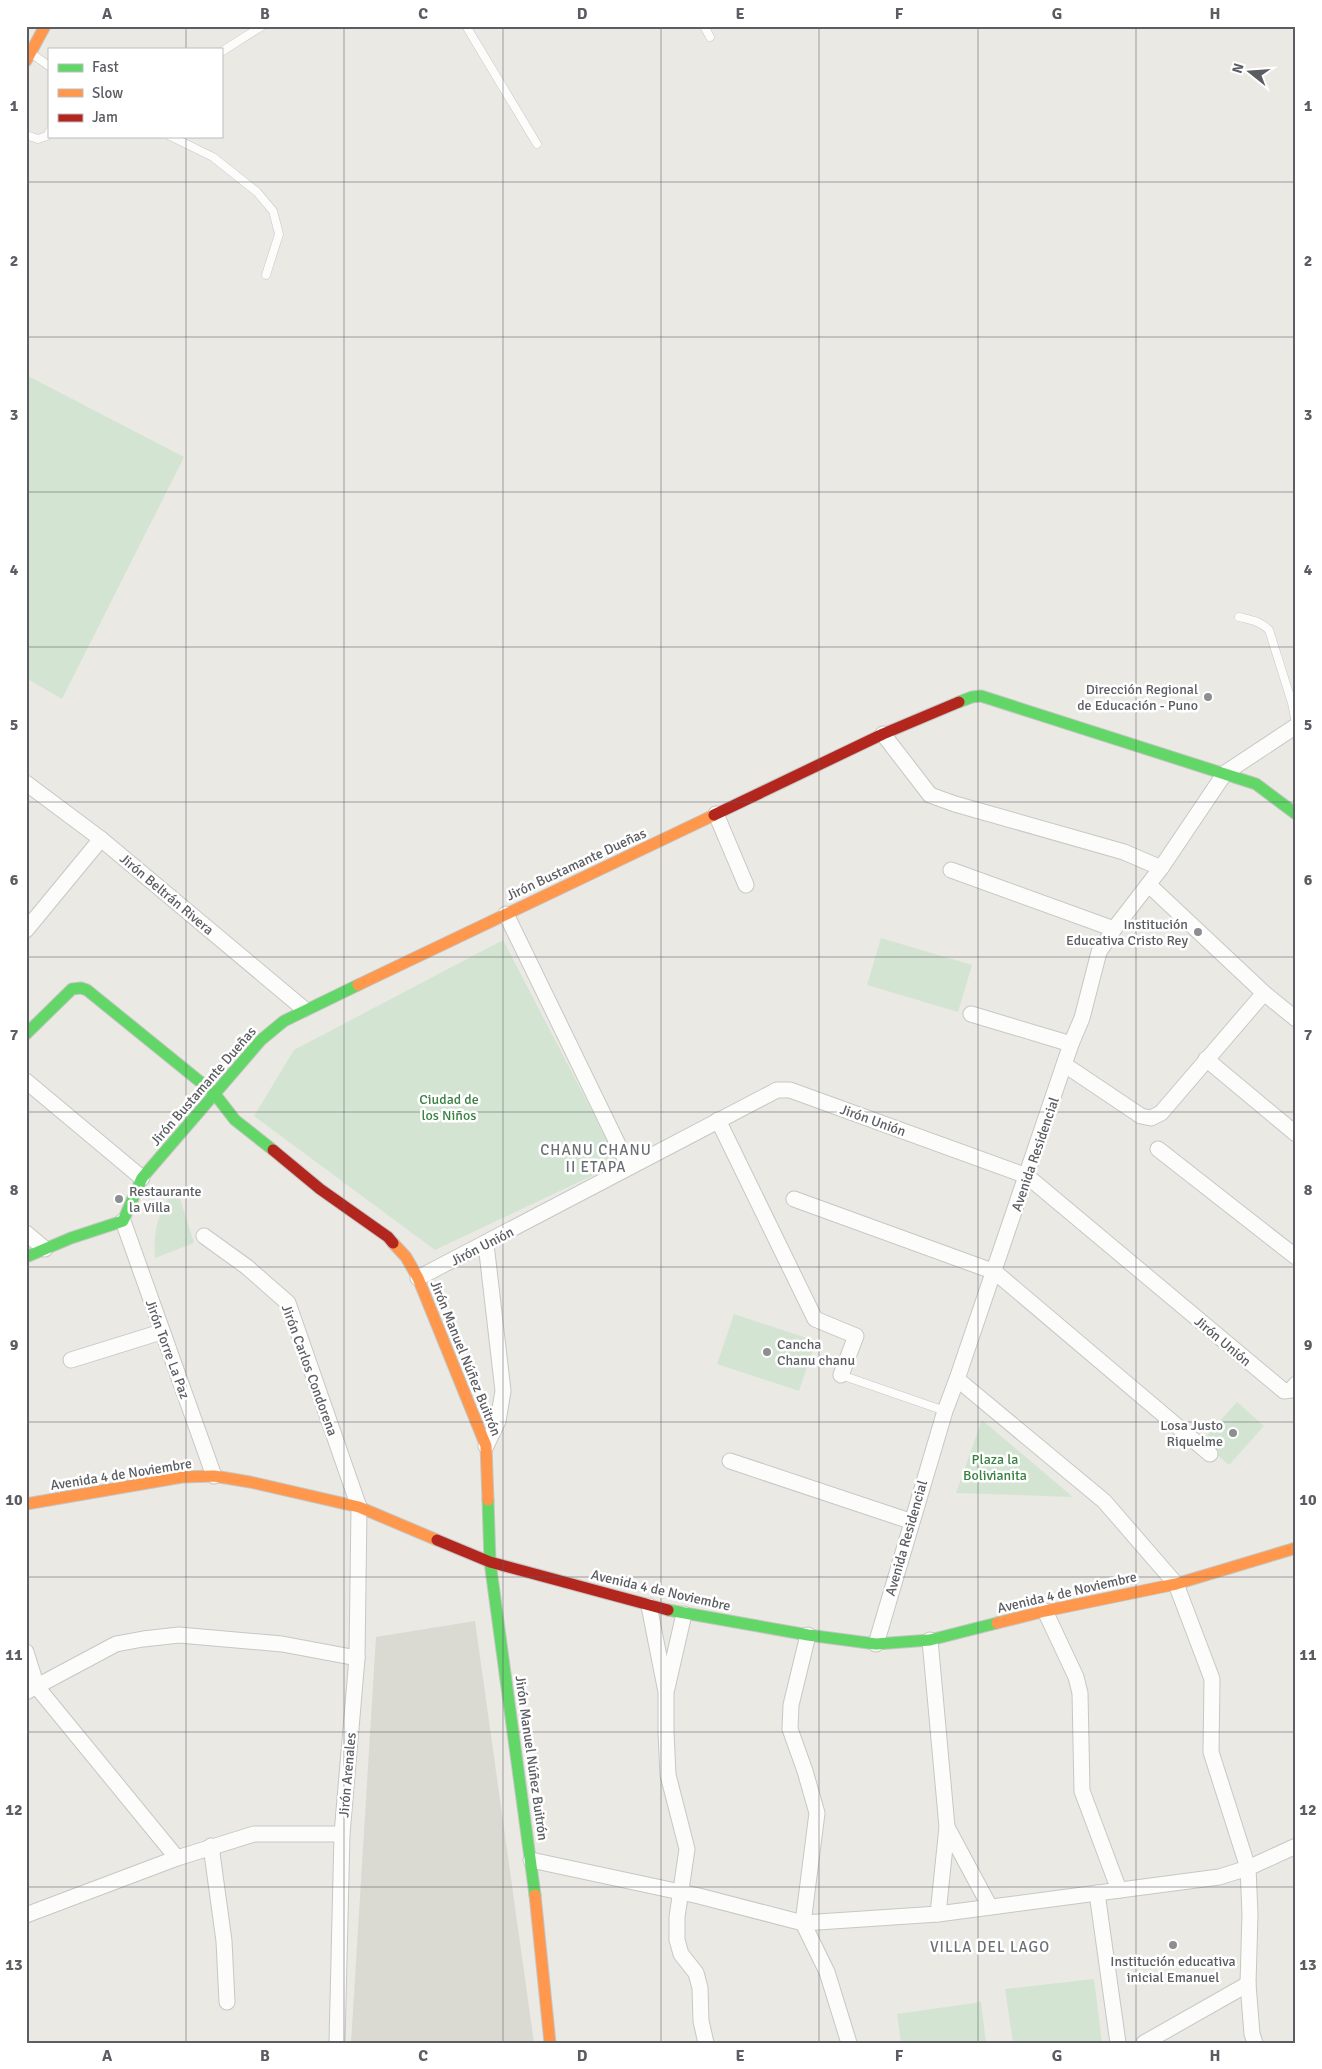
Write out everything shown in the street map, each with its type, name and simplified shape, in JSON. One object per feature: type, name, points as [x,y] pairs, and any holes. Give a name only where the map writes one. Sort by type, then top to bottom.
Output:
[{"type":"main road","points":[[29,57],[45,26]]},
{"type":"main road","name":"Jirón Bustamante Dueñas","points":[[123,1221],[142,1178],[260,1040],[284,1021],[304,1009],[883,734],[972,697],[981,696],[1256,784],[1296,814]]},
{"type":"main road","name":"Jirón Manuel Núñez Buitrón","points":[[26,1034],[72,989],[81,988],[88,990],[214,1093],[235,1120],[320,1189],[388,1237],[406,1257],[418,1278],[486,1446],[490,1562],[531,1860],[550,2043]]},
{"type":"main road","points":[[26,1257],[123,1221]]},
{"type":"main road","name":"Avenida 4 de Noviembre","points":[[26,1504],[182,1477],[214,1476],[250,1482],[360,1507],[490,1562],[649,1606],[684,1614],[808,1635],[876,1644],[930,1640],[1045,1611],[1176,1584],[1296,1548]]},
{"type":"street","name":"Avenida Residencial","points":[[876,1644],[910,1521],[944,1411],[958,1379],[1071,1044],[1082,1018],[1099,952],[1114,929],[1149,885],[1225,774],[1296,726]]},
{"type":"street","points":[[883,734],[930,795],[955,804],[1124,852],[1161,868]]},
{"type":"street","name":"Jirón Beltrán Rivera","points":[[26,783],[101,839],[304,1009]]},
{"type":"street","points":[[716,814],[746,885]]},
{"type":"street","points":[[28,924],[101,839]]},
{"type":"street","points":[[951,870],[1114,929]]},
{"type":"street","points":[[1149,885],[1264,992],[1296,1019]]},
{"type":"street","points":[[506,914],[629,1167]]},
{"type":"street","points":[[1065,1065],[1141,1116],[1151,1118],[1161,1113],[1264,992]]},
{"type":"street","points":[[970,1014],[1071,1044]]},
{"type":"street","points":[[1206,1059],[1296,1134]]},
{"type":"street","points":[[26,1081],[142,1178]]},
{"type":"street","name":"Jirón Unión","points":[[418,1278],[777,1090],[790,1090],[1026,1176],[1284,1391],[1293,1387]]},
{"type":"street","points":[[718,1120],[815,1319],[856,1336],[841,1375]]},
{"type":"street","points":[[1158,1149],[1296,1257]]},
{"type":"street","points":[[794,1199],[995,1272],[1210,1454]]},
{"type":"street","name":"Jirón Torre La Paz","points":[[123,1221],[214,1476]]},
{"type":"street","points":[[26,1233],[45,1249]]},
{"type":"street","name":"Jirón Carlos Condorena","points":[[204,1236],[247,1267],[288,1303],[360,1507]]},
{"type":"street","points":[[486,1244],[503,1391],[498,1421],[486,1446]]},
{"type":"street","points":[[71,1360],[162,1332]]},
{"type":"street","points":[[958,1379],[1104,1501],[1176,1584],[1212,1679],[1211,1752],[1248,1868],[1250,1914],[1248,1984],[1254,2043]]},
{"type":"street","points":[[730,1461],[910,1521]]},
{"type":"street","name":"Jirón Arenales","points":[[337,2043],[342,1834],[357,1658],[360,1507]]},
{"type":"street","points":[[649,1606],[666,1692],[668,1775],[687,1849],[677,1917],[677,1940],[681,1954],[696,1973],[700,1988],[701,2021],[706,2043]]},
{"type":"street","points":[[1045,1611],[1076,1677],[1080,1693],[1082,1791],[1120,1890]]},
{"type":"street","points":[[666,1692],[684,1614]]},
{"type":"street","points":[[31,1690],[116,1644],[143,1638],[179,1635],[282,1644],[357,1658]]},
{"type":"street","points":[[808,1635],[791,1705],[790,1729],[817,1813],[803,1923],[827,1972],[849,2043]]},
{"type":"street","points":[[930,1640],[947,1827],[938,1914]]},
{"type":"street","points":[[26,1652],[31,1690],[177,1858]]},
{"type":"street","points":[[947,1827],[990,1907]]},
{"type":"street","points":[[26,1915],[177,1858],[254,1834],[342,1834]]},
{"type":"street","points":[[211,1846],[224,1941],[227,2002]]},
{"type":"street","points":[[531,1860],[682,1892],[803,1923],[938,1914],[1220,1877],[1248,1868],[1296,1846]]},
{"type":"street","points":[[1097,1893],[1118,2043]]},
{"type":"street","points":[[1144,2043],[1248,1984]]},
{"type":"lane","points":[[222,51],[262,26]]},
{"type":"lane","points":[[466,26],[537,144]]},
{"type":"lane","points":[[704,26],[710,37]]},
{"type":"lane","points":[[29,57],[48,66]]},
{"type":"lane","points":[[26,135],[38,139],[48,133]]},
{"type":"lane","points":[[174,138],[213,157],[257,192],[273,211],[279,234],[266,274]]},
{"type":"lane","points":[[1239,618],[1254,620],[1263,624],[1269,630],[1292,703],[1296,723]]},
{"type":"lane","points":[[841,1375],[944,1411]]},
{"type":"shaded area","points":[[475,1621],[534,2043],[351,2043],[376,1637]]},
{"type":"green space","points":[[26,375],[184,457],[62,699],[26,678]]},
{"type":"green space","points":[[881,938],[972,965],[958,1012],[867,985]]},
{"type":"green space","name":"Ciudad de los Niños","points":[[503,940],[619,1163],[435,1250],[254,1116],[294,1050]]},
{"type":"green space","points":[[176,1186],[194,1243],[155,1258],[155,1237],[158,1220]]},
{"type":"green space","name":"Cancha Chanu chanu","points":[[734,1314],[816,1341],[799,1391],[717,1364]]},
{"type":"green space","name":"Losa Justo Riquelme","points":[[1237,1402],[1264,1426],[1229,1465],[1202,1441]]},
{"type":"green space","name":"Plaza la Bolivianita","points":[[982,1420],[1073,1497],[956,1493]]},
{"type":"green space","points":[[1094,1979],[1102,2043],[1013,2043],[1005,1989]]},
{"type":"green space","points":[[981,2002],[986,2043],[901,2043],[897,2014]]},
{"type":"traffic: fast","points":[[959,702],[981,696],[1256,784],[1296,814]]},
{"type":"traffic: fast","points":[[26,1257],[71,1238],[123,1221],[142,1178],[261,1040],[284,1021],[358,985]]},
{"type":"traffic: fast","points":[[26,1034],[72,989],[81,988],[87,990],[214,1093],[235,1120],[273,1150]]},
{"type":"traffic: fast","points":[[488,1500],[490,1562],[535,1895]]},
{"type":"traffic: fast","points":[[668,1610],[808,1635],[876,1644],[930,1640],[997,1623]]},
{"type":"traffic: slow","points":[[26,61],[45,26]]},
{"type":"traffic: slow","points":[[358,985],[714,815]]},
{"type":"traffic: slow","points":[[393,1243],[406,1257],[418,1278],[486,1446],[488,1500]]},
{"type":"traffic: slow","points":[[26,1504],[182,1477],[214,1476],[250,1482],[359,1507],[437,1540]]},
{"type":"traffic: slow","points":[[997,1623],[1045,1611],[1176,1584],[1296,1548]]},
{"type":"traffic: slow","points":[[535,1895],[550,2043]]},
{"type":"traffic: jam","points":[[714,815],[883,734],[959,702]]},
{"type":"traffic: jam","points":[[273,1150],[320,1189],[388,1237],[393,1243]]},
{"type":"traffic: jam","points":[[437,1540],[490,1562],[668,1610]]},
{"type":"place","name":"Dirección Regional de Educación - Puno","points":[[1208,697]]},
{"type":"place","name":"Institución Educativa Cristo Rey","points":[[1198,932]]},
{"type":"place","name":"Restaurante la Villa","points":[[119,1199]]},
{"type":"place","name":"Cancha Chanu chanu","points":[[767,1352]]},
{"type":"place","name":"Losa Justo Riquelme","points":[[1233,1433]]},
{"type":"place","name":"Institución educativa inicial Emanuel","points":[[1173,1945]]},
{"type":"district","name":"CHANU CHANU II ETAPA","points":[[596,1158]]},
{"type":"district","name":"VILLA DEL LAGO","points":[[990,1947]]}]
